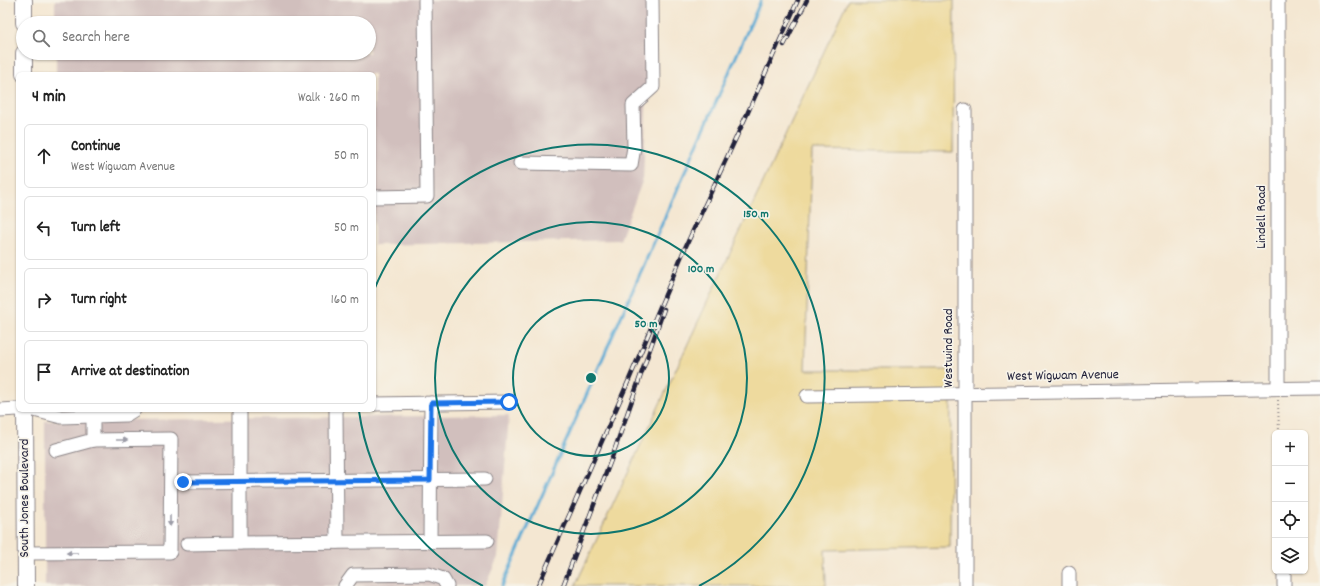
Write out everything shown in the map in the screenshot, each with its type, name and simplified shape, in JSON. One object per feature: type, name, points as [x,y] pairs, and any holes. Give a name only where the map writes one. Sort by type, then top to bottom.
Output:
[{"type":"main road","points":[[24,0],[24,16]]},
{"type":"main road","points":[[24,60],[24,72]]},
{"type":"main road","name":"South Jones Boulevard","points":[[25,412],[26,586]]},
{"type":"street","points":[[376,197],[427,196],[425,0]]},
{"type":"street","points":[[520,162],[631,165],[634,147],[633,105],[653,86],[652,0]]},
{"type":"street","name":"Lindell Road","points":[[1278,0],[1278,388]]},
{"type":"street","name":"Westwind Road","points":[[965,110],[965,586]]},
{"type":"street","name":"West Wigwam Avenue","points":[[808,396],[1320,388]]},
{"type":"street","points":[[376,404],[509,402]]},
{"type":"street","points":[[430,542],[431,403]]},
{"type":"street","points":[[0,410],[16,408]]},
{"type":"street","points":[[42,412],[61,417],[126,415],[131,412]]},
{"type":"street","points":[[240,412],[240,543]]},
{"type":"street","points":[[336,412],[337,542]]},
{"type":"street","points":[[92,416],[92,440]]},
{"type":"street","points":[[26,553],[170,552],[171,439],[92,440],[56,450]]},
{"type":"street","points":[[183,482],[337,482],[485,479]]},
{"type":"street","points":[[187,544],[487,541]]},
{"type":"street","points":[[345,586],[353,575],[429,574],[443,579],[447,586]]},
{"type":"street","points":[[1284,574],[1284,586]]},
{"type":"path","points":[[1278,388],[1279,430]]},
{"type":"shaded area","points":[[55,0],[651,0],[643,179],[620,240],[376,245],[376,72],[56,72],[56,60],[376,60],[376,16],[55,16]]},
{"type":"shaded area","points":[[509,415],[498,557],[485,586],[45,586],[45,421]]},
{"type":"sand","points":[[848,0],[954,0],[953,152],[812,150],[805,370],[951,370],[950,547],[825,550],[826,586],[575,586]]},
{"type":"waterway","points":[[502,586],[761,0]]},
{"type":"railway","points":[[538,586],[685,248],[798,0]]},
{"type":"railway","points":[[784,45],[807,0]]},
{"type":"railway","points":[[563,586],[611,460],[664,309]]},
{"type":"route","points":[[183,482],[337,482],[430,480],[431,403],[509,402]]}]
